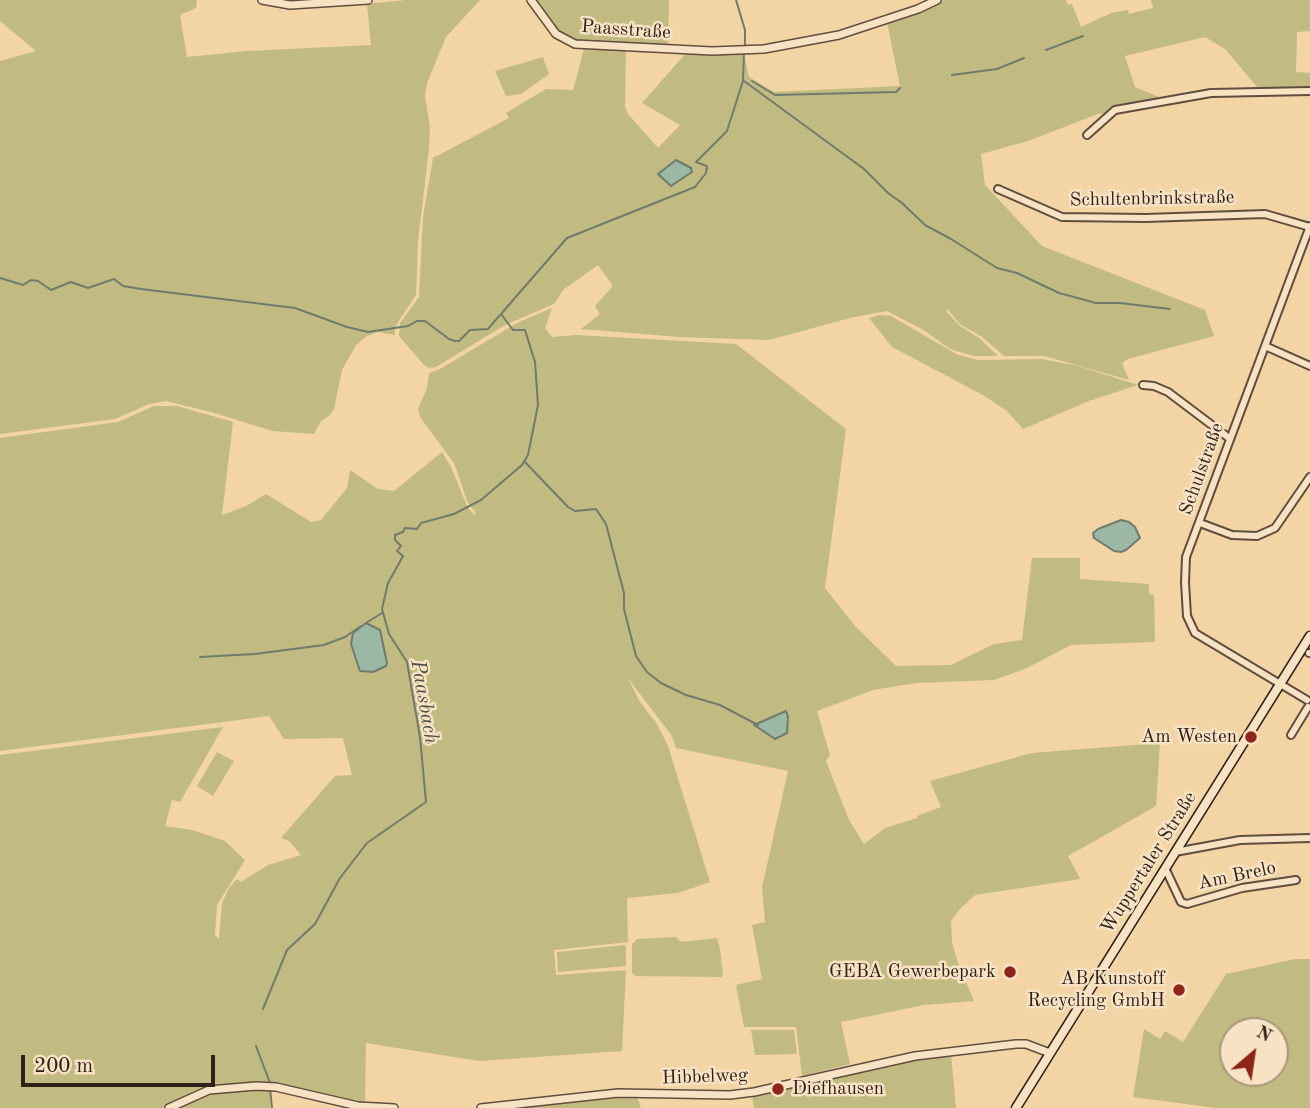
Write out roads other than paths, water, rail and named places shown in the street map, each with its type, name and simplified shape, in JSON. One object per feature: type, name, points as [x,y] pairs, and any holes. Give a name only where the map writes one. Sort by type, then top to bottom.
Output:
[{"type":"main road","name":"Wuppertaler Straße","points":[[1016,1108],[1310,636]]},
{"type":"street","points":[[262,0],[290,5],[368,0]]},
{"type":"street","name":"Paasstraße","points":[[531,0],[556,34],[575,44],[749,50],[839,35],[937,0]]},
{"type":"street","points":[[1087,135],[1115,110],[1211,93],[1310,91]]},
{"type":"street","name":"Schultenbrinkstraße","points":[[998,189],[1062,217],[1120,219],[1265,214],[1310,226]]},
{"type":"street","name":"Schulstraße","points":[[1280,684],[1201,639],[1191,627],[1187,617],[1186,557],[1310,226]]},
{"type":"street","points":[[1265,346],[1310,366]]},
{"type":"street","points":[[1143,385],[1168,392],[1229,438]]},
{"type":"street","points":[[1200,523],[1232,535],[1257,536],[1275,528],[1310,477]]},
{"type":"street","points":[[1280,684],[1309,702],[1291,735]]},
{"type":"street","points":[[1175,852],[1240,840],[1310,838]]},
{"type":"street","name":"Am Brelo","points":[[1165,868],[1181,902],[1186,904],[1242,888],[1296,880]]},
{"type":"street","name":"Hibbelweg","points":[[481,1108],[618,1093],[734,1095],[915,1056],[1016,1044],[1026,1044],[1050,1053]]},
{"type":"street","points":[[169,1108],[209,1090],[265,1086],[358,1106],[394,1108]]},
{"type":"waterway","name":"Paasbach","points":[[736,0],[745,30],[745,46]]},
{"type":"waterway","points":[[1046,50],[1083,36]]},
{"type":"waterway","name":"Paasbach","points":[[263,1009],[287,950],[315,924],[340,878],[367,843],[426,802],[420,737],[407,662],[389,634],[382,609],[388,583],[403,556],[397,551],[401,546],[395,540],[395,535],[403,532],[405,528],[417,529],[421,523],[454,514],[481,500],[522,465],[528,455],[538,405],[535,362],[525,330],[513,330],[501,314],[567,238],[695,187],[706,173],[707,166],[696,162],[727,131],[743,81],[744,52]]},
{"type":"waterway","points":[[952,75],[997,69],[1024,58]]},
{"type":"waterway","points":[[744,81],[864,169],[925,225],[997,268],[1017,273],[1059,293],[1096,303],[1170,309]]},
{"type":"waterway","points":[[752,81],[775,95],[896,92],[900,88]]},
{"type":"waterway","points":[[0,278],[23,285],[31,280],[38,281],[51,290],[71,282],[88,288],[114,279],[123,286],[141,289],[295,308],[368,332],[425,321],[455,341],[459,341],[470,330],[488,329],[500,315]]},
{"type":"waterway","points":[[524,461],[568,507],[575,511],[596,509],[606,524],[624,593],[624,609],[636,656],[647,672],[661,683],[686,695],[720,705],[758,725]]},
{"type":"waterway","points":[[366,623],[382,613]]},
{"type":"waterway","points":[[200,657],[255,654],[324,645],[345,637],[361,626]]},
{"type":"waterway","name":"Paasbach","points":[[256,1046],[270,1083]]},
{"type":"waterway","name":"Paasbach","points":[[270,1088],[272,1108]]},
{"type":"place","name":"Am Westen","points":[[1251,737]]},
{"type":"place","name":"GEBA Gewerbepark","points":[[1010,972]]},
{"type":"place","name":"AB Kunstoff Recycling GmbH","points":[[1179,990]]},
{"type":"place","name":"Diefhausen","points":[[778,1089]]}]
